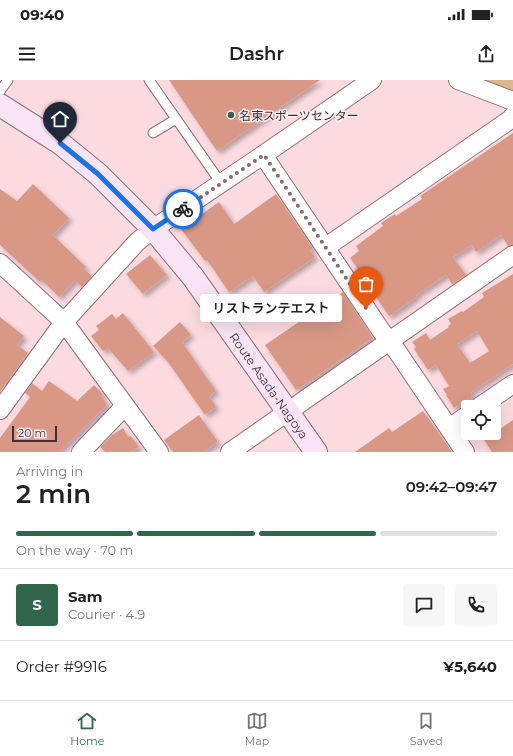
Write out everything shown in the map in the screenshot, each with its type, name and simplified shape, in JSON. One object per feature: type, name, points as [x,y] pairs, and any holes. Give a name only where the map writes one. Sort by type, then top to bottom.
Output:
[{"type":"main road","name":"Route Asada-Nagoya","points":[[0,105],[60,143],[93,169],[153,229],[193,277],[316,452]]},
{"type":"street","points":[[0,410],[64,322],[137,242],[153,229],[264,155],[372,80]]},
{"type":"street","points":[[458,80],[513,101]]},
{"type":"street","points":[[326,247],[511,119],[513,116]]},
{"type":"street","points":[[264,155],[382,332],[398,351],[465,452]]},
{"type":"street","points":[[230,452],[513,255]]},
{"type":"street","points":[[0,263],[64,322],[159,452]]},
{"type":"street","points":[[489,400],[513,384]]},
{"type":"street","points":[[81,452],[125,406]]},
{"type":"street","points":[[449,428],[461,420]]},
{"type":"lane","points":[[0,91],[8,80]]},
{"type":"lane","points":[[149,80],[222,183]]},
{"type":"lane","points":[[152,133],[176,119]]},
{"type":"shaded area","points":[[471,80],[513,80],[513,94]]},
{"type":"building","name":"名東スポーツセンター","points":[[169,80],[320,80],[217,151]]},
{"type":"building","points":[[513,133],[513,245],[508,246],[501,235],[476,252],[472,245],[453,257],[466,275],[452,284],[446,275],[416,295],[417,297],[389,316],[370,288],[371,287],[350,258],[359,251],[356,246],[383,226],[381,223],[395,214],[396,216],[422,199],[420,196]]},
{"type":"building","points":[[33,184],[69,218],[53,235],[86,267],[84,269],[92,276],[82,287],[75,280],[59,297],[42,280],[40,282],[0,245],[0,189],[17,201]]},
{"type":"building","points":[[276,194],[313,248],[310,250],[315,257],[264,292],[253,276],[229,292],[207,260],[205,261],[181,229],[219,202],[234,224]]},
{"type":"building","points":[[150,255],[167,275],[143,294],[126,274]]},
{"type":"building","points":[[513,274],[513,364],[471,392],[472,396],[466,400],[461,400],[461,403],[454,408],[443,389],[449,386],[436,365],[428,370],[414,349],[416,347],[412,342],[426,333],[430,340],[449,327],[448,326],[451,324],[448,319],[462,311],[463,312],[484,297],[482,293]],"holes":[[[477,331],[489,351],[470,363],[457,344]]]},
{"type":"building","points":[[343,292],[373,338],[296,390],[265,345]]},
{"type":"building","points":[[123,313],[154,352],[128,371],[108,348],[103,351],[91,336],[99,330],[96,326],[112,314],[116,319]]},
{"type":"building","points":[[0,317],[24,336],[17,345],[28,353],[0,392]]},
{"type":"building","points":[[180,322],[191,335],[182,342],[216,391],[209,396],[216,407],[205,415],[168,362],[153,346]]},
{"type":"building","points":[[49,381],[77,401],[94,385],[103,394],[101,397],[108,404],[59,452],[0,452],[0,438],[30,397],[25,393],[32,383],[42,391]]},
{"type":"building","points":[[423,411],[452,452],[355,452],[389,428],[392,432]]},
{"type":"building","points":[[199,415],[218,442],[203,452],[173,452],[164,440]]},
{"type":"building","points":[[513,420],[513,452],[492,452],[484,440],[501,440],[501,428]]},
{"type":"building","points":[[123,428],[128,437],[131,436],[139,447],[131,452],[105,452],[100,447],[112,435]]},
{"type":"way so far","points":[[183,209],[264,155],[366,308]]},
{"type":"place","name":"名東スポーツセンター","points":[[231,115]]},
{"type":"place","name":"リストランテエスト","points":[[366,308]]},
{"type":"route","points":[[60,143],[98,174],[153,229],[183,209]]}]
